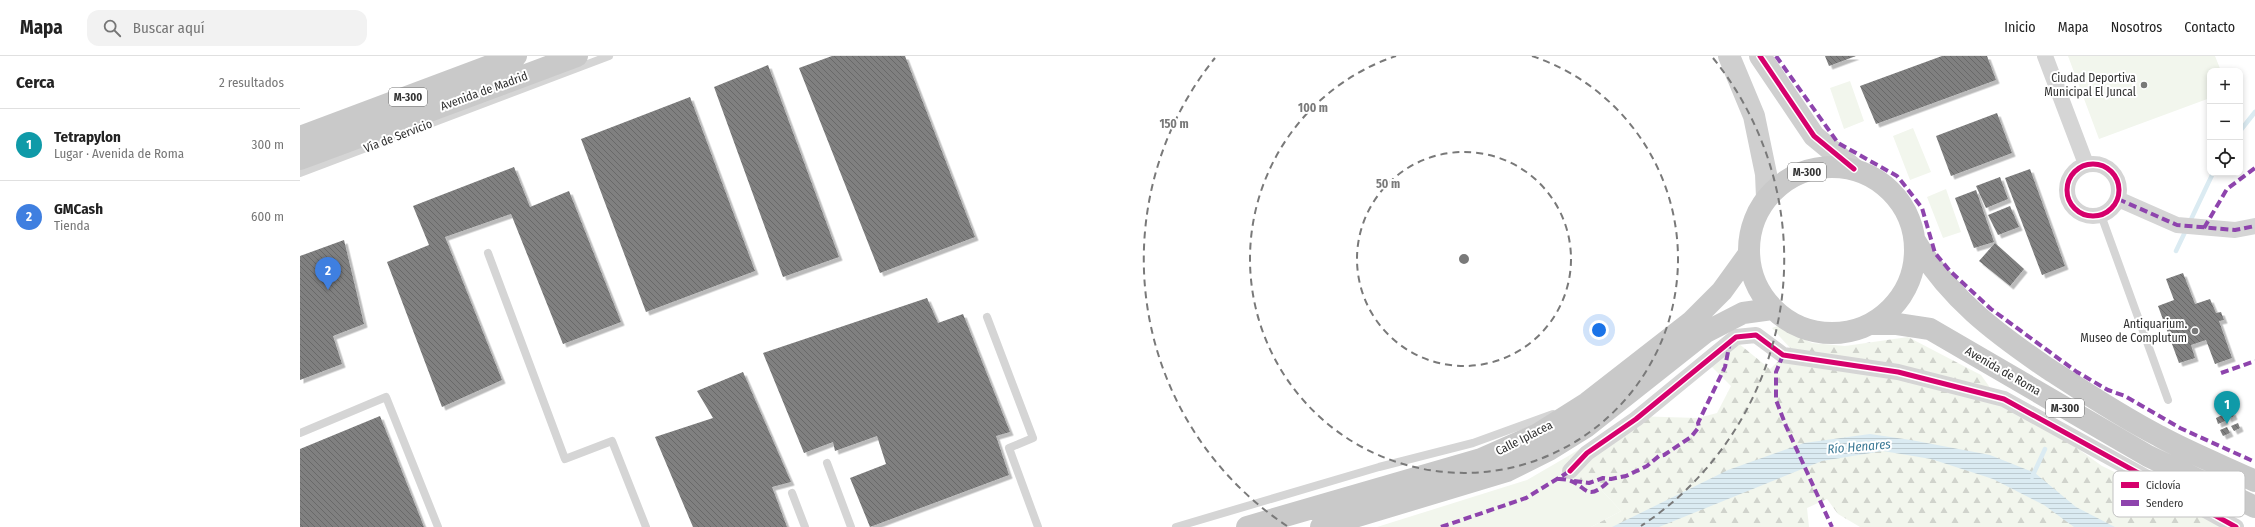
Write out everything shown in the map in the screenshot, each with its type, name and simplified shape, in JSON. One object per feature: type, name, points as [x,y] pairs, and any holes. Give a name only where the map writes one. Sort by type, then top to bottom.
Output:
[{"type":"main road","name":"Avenida de Madrid","points":[[300,137],[516,56]]},
{"type":"main road","name":"Avenida de Madrid","points":[[300,159],[577,56]]},
{"type":"main road","name":"M-300","points":[[1822,167],[1854,169],[1877,179],[1896,196],[1909,217],[1915,241],[1912,274],[1897,303],[1872,324],[1846,332],[1819,333],[1794,325],[1772,309],[1760,293],[1754,281],[1748,255],[1752,224],[1767,197],[1791,177],[1822,167]]},
{"type":"main road","name":"Avenida de Roma","points":[[1915,241],[1931,267],[1955,296],[2002,337],[2098,402],[2160,437],[2233,471]]},
{"type":"main road","name":"Calle Iplacea","points":[[1247,527],[1481,459],[1538,434],[1587,403],[1691,322],[1722,291],[1748,255]]},
{"type":"main road","name":"Calle Iplacea","points":[[1321,527],[1507,471],[1586,427],[1706,332],[1743,313],[1772,309]]},
{"type":"main road","name":"Avenida de Roma","points":[[1872,324],[1897,324],[1930,329],[2148,456],[2180,471]]},
{"type":"main road","name":"Avenida de Roma","points":[[2245,476],[2255,481]]},
{"type":"main road","name":"Avenida de Roma","points":[[2245,501],[2255,506]]},
{"type":"street","points":[[1729,56],[1754,116],[1766,174],[1767,197]]},
{"type":"street","name":"M-300","points":[[1760,56],[1814,136],[1854,169]]},
{"type":"street","points":[[2045,56],[2086,164]]},
{"type":"street","points":[[2086,164],[2101,164],[2113,172],[2119,184],[2118,199],[2111,210],[2101,215],[2085,215],[2073,208],[2067,196],[2067,182],[2074,171],[2086,164]]},
{"type":"street","points":[[2118,199],[2177,225],[2235,230],[2255,226]]},
{"type":"street","points":[[1570,471],[1587,453],[1636,419],[1736,337],[1756,335],[1783,355],[1898,372],[2004,399],[2134,471]]},
{"type":"street","points":[[2218,517],[2236,527]]},
{"type":"lane","name":"M-300","points":[[483,92],[596,56]]},
{"type":"lane","name":"Vía de Servicio","points":[[300,173],[609,56]]},
{"type":"lane","points":[[2101,215],[2168,400]]},
{"type":"lane","points":[[488,253],[565,459],[612,440],[646,527]]},
{"type":"lane","points":[[987,316],[1033,438],[1009,448],[1038,527]]},
{"type":"lane","points":[[300,433],[386,397],[438,527]]},
{"type":"lane","points":[[1176,527],[1379,467],[1473,443],[1587,403]]},
{"type":"lane","points":[[827,463],[851,527]]},
{"type":"lane","points":[[792,493],[805,527]]},
{"type":"green space","name":"Ciudad Deportiva Municipal El Juncal","points":[[2068,56],[2215,56],[2220,68],[2207,68],[2207,99],[2099,139]]},
{"type":"green space","points":[[1850,81],[1864,121],[1844,129],[1830,88]]},
{"type":"green space","points":[[1913,128],[1931,172],[1910,180],[1893,136]]},
{"type":"green space","points":[[1946,189],[1961,232],[1943,238],[1927,197]]},
{"type":"green space","points":[[1778,326],[1812,343],[1845,346],[1908,337],[1981,375],[2001,403],[2063,438],[2102,466],[2113,471],[2113,517],[2208,517],[2223,524],[2220,527],[1860,527],[1838,514],[1827,499],[1807,508],[1809,527],[1591,527],[1621,511],[1593,481],[1581,481],[1573,476],[1568,470],[1570,455],[1632,416],[1698,418],[1717,413],[1731,386],[1711,366],[1738,343],[1770,369],[1791,349],[1772,328]]},
{"type":"green space","points":[[1570,455],[1568,470],[1593,481],[1621,511],[1591,527],[1377,527],[1527,480]]},
{"type":"water","name":"Río Henares","points":[[1870,434],[1990,455],[2035,473],[2076,507],[2115,527],[2074,527],[2044,505],[1993,479],[1931,459],[1883,451],[1822,461],[1659,527],[1612,527],[1728,470],[1804,443]]},
{"type":"building","points":[[832,56],[905,56],[975,237],[880,273],[799,68]]},
{"type":"building","points":[[1825,56],[1856,56],[1829,66]]},
{"type":"building","points":[[1942,56],[1987,56],[1996,80],[1876,124],[1860,86]]},
{"type":"building","points":[[768,65],[839,257],[783,277],[714,87]]},
{"type":"building","points":[[690,97],[755,271],[646,312],[581,139]]},
{"type":"building","points":[[1997,113],[2012,153],[1951,176],[1936,136]]},
{"type":"building","points":[[514,167],[530,207],[569,191],[621,322],[563,344],[511,214],[445,237],[502,380],[442,407],[387,262],[429,245],[413,206]]},
{"type":"building","points":[[2030,169],[2065,266],[2042,275],[2005,178]]},
{"type":"building","points":[[2000,177],[2008,199],[1986,208],[1976,186]]},
{"type":"building","points":[[1976,190],[1994,242],[1974,248],[1955,198]]},
{"type":"building","points":[[2010,206],[2019,227],[1998,235],[1988,215]]},
{"type":"building","points":[[344,240],[364,324],[333,336],[342,364],[300,380],[300,256]]},
{"type":"building","points":[[1995,243],[2024,269],[2010,286],[1979,261]]},
{"type":"building","name":"Antiquarium. Museo de Complutum","points":[[2183,273],[2195,304],[2210,299],[2216,313],[2221,312],[2224,320],[2219,321],[2232,358],[2215,364],[2206,340],[2191,345],[2195,358],[2179,363],[2158,306],[2174,300],[2166,279]]},
{"type":"building","points":[[927,298],[938,323],[963,314],[1010,432],[996,436],[1009,475],[870,527],[850,478],[886,464],[877,436],[835,451],[833,442],[804,453],[763,353]]},
{"type":"building","points":[[743,372],[791,482],[772,487],[787,527],[693,527],[655,437],[713,418],[697,391]]},
{"type":"building","points":[[2232,411],[2234,416],[2228,419],[2226,413]]},
{"type":"building","points":[[2222,415],[2225,421],[2218,424],[2216,418]]},
{"type":"building","points":[[380,416],[424,527],[300,527],[300,449]]},
{"type":"building","points":[[2238,423],[2240,428],[2234,431],[2231,426]]},
{"type":"building","points":[[2227,427],[2230,433],[2223,436],[2220,430]]},
{"type":"waterway","points":[[2243,127],[2255,112]]},
{"type":"waterway","points":[[2176,251],[2212,176]]},
{"type":"waterway","points":[[2032,477],[2045,449]]},
{"type":"marked path","points":[[1776,56],[1838,143],[1897,176],[1922,208],[1935,253],[1950,271],[1991,309],[2077,372],[2108,390],[2125,396],[2180,428],[2255,462]]},
{"type":"marked path","points":[[2204,228],[2227,189],[2255,168]]},
{"type":"marked path","points":[[2118,199],[2177,225],[2235,230],[2255,226]]},
{"type":"marked path","points":[[1574,481],[1589,483],[1603,478],[1611,479],[1626,476],[1647,466],[1659,456],[1664,455],[1691,437],[1699,427],[1698,423],[1725,367],[1730,342]]},
{"type":"marked path","points":[[1783,355],[1776,372],[1776,400],[1786,426],[1832,527]]},
{"type":"marked path","points":[[2221,373],[2255,361]]},
{"type":"marked path","points":[[1441,527],[1526,498],[1570,471]]},
{"type":"marked path","points":[[1558,479],[1568,480],[1589,492],[1594,492],[1601,488],[1611,479]]},
{"type":"cycle path","points":[[1760,56],[1814,136],[1854,169]]},
{"type":"cycle path","points":[[2088,164],[2098,164],[2112,171],[2119,185],[2119,190],[2119,195],[2112,209],[2098,216],[2088,216],[2078,212],[2071,205],[2067,195],[2067,185],[2071,175],[2078,168],[2088,164]]},
{"type":"cycle path","points":[[1570,471],[1587,453],[1636,419],[1736,337],[1756,335],[1783,355],[1898,372],[2004,399],[2134,471]]},
{"type":"cycle path","points":[[2218,517],[2236,527]]},
{"type":"place","name":"Ciudad Deportiva Municipal El Juncal","points":[[2144,85]]},
{"type":"place","name":"GMCash","points":[[328,290]]},
{"type":"place","name":"Antiquarium. Museo de Complutum","points":[[2195,331]]},
{"type":"place","name":"Tetrapylon","points":[[2227,424]]}]
